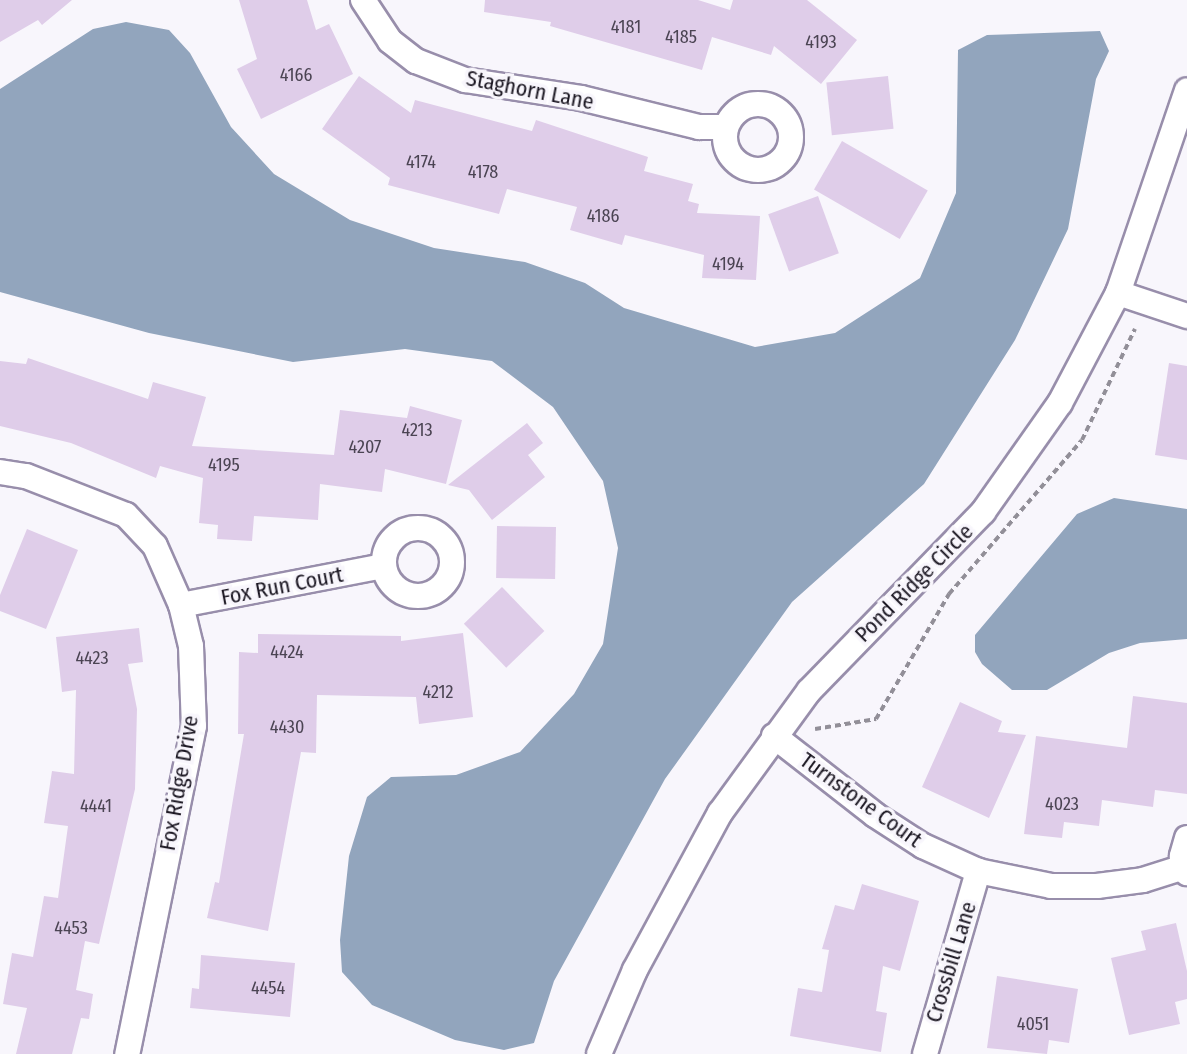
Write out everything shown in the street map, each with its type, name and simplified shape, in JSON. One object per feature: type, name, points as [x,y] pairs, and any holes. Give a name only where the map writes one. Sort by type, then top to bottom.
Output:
[{"type":"street","name":"Staghorn Lane","points":[[363,0],[390,41],[416,61],[465,80],[581,98],[699,127],[726,127]]},
{"type":"street","name":"Pond Ridge Circle","points":[[599,1054],[677,887],[720,813],[774,736],[845,652],[983,512],[1022,463],[1092,349],[1118,293],[1187,90]]},
{"type":"street","points":[[1118,293],[1187,316]]},
{"type":"street","name":"Fox Ridge Drive","points":[[0,472],[26,476],[126,515],[155,546],[181,605],[191,646],[194,726],[127,1054]]},
{"type":"street","name":"Fox Run Court","points":[[181,605],[383,566]]},
{"type":"street","name":"Turnstone Court","points":[[774,736],[875,815],[923,846],[978,871],[1051,886],[1097,886],[1143,880],[1185,870],[1187,838]]},
{"type":"street","name":"Crossbill Lane","points":[[925,1054],[978,871]]},
{"type":"path","points":[[815,729],[876,719],[949,594],[1082,440],[1135,329]]},
{"type":"water","points":[[126,22],[169,30],[190,53],[231,127],[274,174],[350,220],[434,248],[525,262],[585,283],[624,308],[755,347],[835,333],[920,278],[956,193],[958,50],[987,35],[1100,31],[1109,51],[1096,79],[1068,229],[1015,340],[924,484],[792,602],[665,779],[554,981],[534,1043],[504,1050],[455,1040],[372,1005],[342,972],[340,940],[349,856],[367,797],[391,777],[456,775],[520,752],[574,694],[603,644],[618,548],[603,481],[553,407],[492,361],[405,349],[293,362],[149,333],[0,292],[0,89],[93,29]]},
{"type":"water","points":[[1114,498],[1187,509],[1187,639],[1140,643],[1109,653],[1047,690],[1012,690],[982,664],[975,652],[975,635],[1077,514]]},
{"type":"building","points":[[0,0],[72,0],[42,25],[38,20],[0,42]]},
{"type":"building","points":[[239,0],[307,0],[316,30],[329,24],[353,74],[261,119],[237,69],[257,59]]},
{"type":"building","points":[[485,0],[698,0],[730,10],[733,0],[807,0],[857,40],[821,84],[774,46],[771,55],[712,37],[702,70],[550,26],[551,22],[484,12]]},
{"type":"building","points":[[359,76],[411,113],[415,100],[532,131],[536,120],[648,157],[644,171],[693,184],[688,201],[699,204],[697,213],[760,216],[756,280],[702,278],[704,255],[625,235],[622,245],[570,230],[577,207],[507,189],[499,214],[388,185],[390,178],[322,129]]},
{"type":"building","points":[[888,76],[894,129],[832,135],[826,82]]},
{"type":"building","points":[[842,141],[928,190],[900,239],[814,189]]},
{"type":"building","points":[[818,196],[839,253],[789,271],[768,214]]},
{"type":"building","points":[[28,358],[148,399],[153,382],[206,397],[192,446],[334,455],[340,410],[407,418],[410,406],[462,420],[446,484],[385,469],[382,492],[320,484],[318,520],[254,516],[252,541],[217,539],[218,525],[199,523],[203,478],[160,466],[156,478],[71,443],[0,426],[0,361],[26,364]]},
{"type":"building","points":[[1169,363],[1187,366],[1187,460],[1155,455]]},
{"type":"building","points":[[527,423],[543,443],[528,455],[545,477],[492,520],[469,490],[448,485]]},
{"type":"building","points":[[497,526],[556,527],[555,579],[496,578]]},
{"type":"building","points":[[27,529],[78,550],[46,629],[0,611],[0,595]]},
{"type":"building","points":[[502,587],[544,631],[506,668],[464,624]]},
{"type":"building","points":[[139,628],[143,662],[128,664],[137,709],[135,789],[99,944],[85,941],[76,990],[93,994],[89,1019],[81,1018],[72,1054],[16,1054],[27,1008],[3,1004],[12,953],[33,957],[44,896],[58,898],[68,826],[44,823],[52,771],[74,774],[76,690],[62,692],[56,637]]},
{"type":"building","points":[[463,633],[473,717],[419,724],[416,697],[317,695],[316,753],[301,752],[268,931],[207,918],[215,882],[219,883],[244,734],[238,734],[239,652],[258,653],[258,634],[401,636],[401,641]]},
{"type":"building","points":[[1133,696],[1187,703],[1187,794],[1155,790],[1153,807],[1102,800],[1099,826],[1064,822],[1062,838],[1024,834],[1036,736],[1127,748]]},
{"type":"building","points":[[960,702],[1002,721],[998,732],[1026,735],[989,818],[922,787]]},
{"type":"building","points":[[862,884],[919,901],[900,971],[883,966],[876,1011],[887,1013],[881,1052],[790,1036],[798,988],[822,992],[829,950],[822,949],[835,905],[854,910]]},
{"type":"building","points":[[1176,923],[1187,971],[1187,999],[1175,1002],[1180,1024],[1129,1035],[1111,958],[1146,950],[1141,931]]},
{"type":"building","points":[[201,955],[295,963],[290,1017],[190,1008],[192,988],[199,989]]},
{"type":"building","points":[[997,976],[1078,989],[1069,1043],[1049,1040],[1047,1054],[987,1048]]}]
